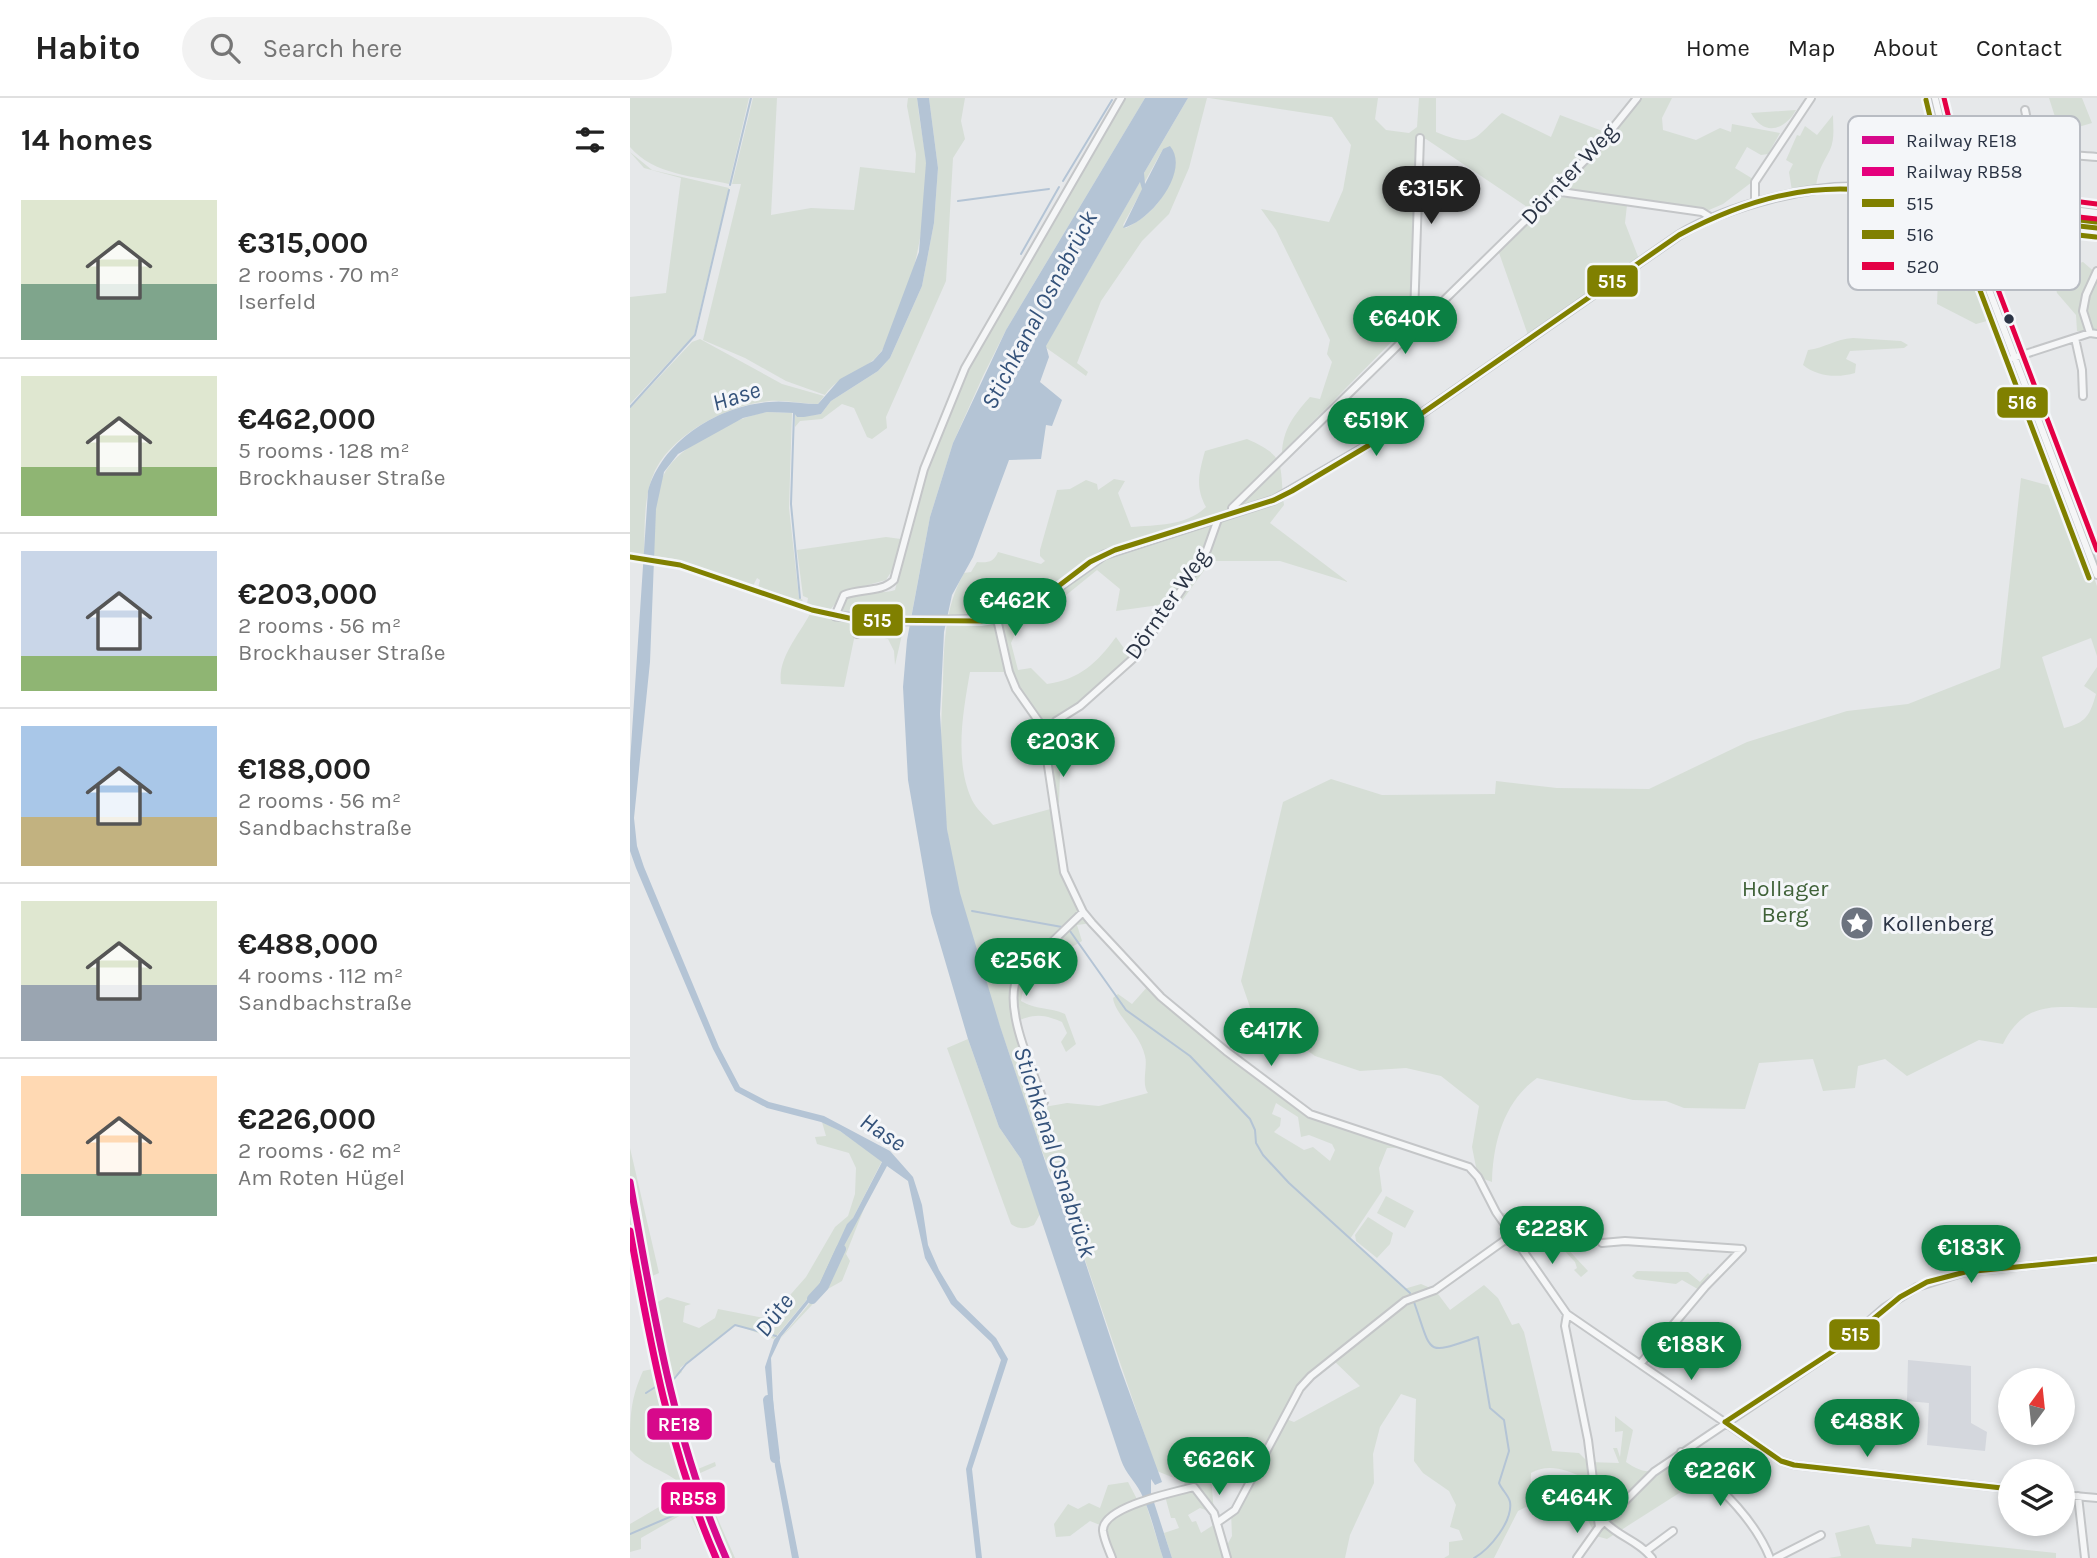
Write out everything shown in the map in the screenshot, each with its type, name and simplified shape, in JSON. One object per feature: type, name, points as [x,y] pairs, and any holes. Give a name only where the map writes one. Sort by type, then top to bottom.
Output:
[{"type":"main road","points":[[835,616],[858,620],[981,621],[997,619],[1035,604],[1104,555],[1283,496],[1408,422],[1679,235],[1710,218],[1755,203],[1848,188]]},
{"type":"street","points":[[835,616],[844,595],[885,587],[894,580],[924,469],[965,368],[1121,98]]},
{"type":"street","name":"Dörnter Weg","points":[[1232,514],[1232,508],[1596,149],[1637,98]]},
{"type":"street","points":[[1755,203],[1755,182],[1811,98]]},
{"type":"street","points":[[1935,98],[1940,116]]},
{"type":"street","points":[[2025,110],[2026,116]]},
{"type":"street","points":[[1419,323],[1414,316],[1420,138]]},
{"type":"street","points":[[1557,188],[1561,192],[1702,212],[1710,218]]},
{"type":"street","points":[[2012,358],[2093,333],[2083,311],[2085,295],[2097,271]]},
{"type":"street","points":[[1988,290],[2012,358],[2064,482],[2097,575]]},
{"type":"street","points":[[2075,338],[2082,370],[2083,396]]},
{"type":"street","name":"Dörnter Weg","points":[[1043,738],[1056,720],[1080,706],[1137,655],[1202,559],[1218,519]]},
{"type":"street","points":[[997,619],[1016,689],[1042,726],[1063,872],[1083,912],[1161,996],[1226,1051],[1310,1114],[1462,1163],[1478,1177],[1490,1202],[1567,1314],[1781,1461],[1794,1465],[1998,1488]]},
{"type":"street","points":[[857,634],[858,620]]},
{"type":"street","points":[[1044,1102],[1013,1005],[1012,985],[1019,974],[1083,912]]},
{"type":"street","points":[[1221,1519],[1235,1510],[1300,1388],[1311,1376],[1405,1301],[1435,1290],[1512,1235]]},
{"type":"street","points":[[1602,1243],[1625,1241],[1742,1249],[1704,1287],[1641,1363]]},
{"type":"street","points":[[1577,1558],[1602,1524],[1654,1472],[1838,1348],[1884,1308],[1927,1282],[1965,1272],[2097,1259]]},
{"type":"street","points":[[1567,1314],[1564,1326],[1602,1524],[1646,1550],[1652,1558]]},
{"type":"street","points":[[1681,1452],[1730,1498],[1754,1530],[1770,1558]]},
{"type":"street","points":[[1112,1558],[1103,1531],[1104,1524],[1112,1515],[1139,1503],[1194,1487],[1221,1519],[1227,1558]]},
{"type":"street","points":[[2075,1496],[2097,1498]]},
{"type":"street","points":[[2078,1496],[2085,1558]]},
{"type":"street","points":[[1646,1550],[1673,1531]]},
{"type":"street","points":[[1776,1558],[1821,1535]]},
{"type":"shaded area","points":[[1908,1360],[1971,1366],[1971,1423],[1987,1432],[1985,1451],[1927,1445],[1929,1403],[1907,1401]]},
{"type":"green space","points":[[630,98],[749,98],[729,184],[675,173],[640,156],[630,147]]},
{"type":"green space","points":[[753,98],[777,98],[771,215],[811,208],[854,210],[860,167],[915,173],[916,154],[907,106],[908,98],[917,98],[927,182],[921,233],[908,289],[900,314],[880,353],[867,365],[837,382],[825,395],[786,381],[745,358],[703,340],[741,184],[732,184]]},
{"type":"green space","points":[[929,98],[965,98],[961,121],[965,139],[953,158],[946,281],[886,417],[887,428],[872,439],[867,437],[854,408],[842,404],[822,419],[800,421],[795,427],[795,414],[797,417],[821,414],[831,401],[878,371],[890,358],[922,286],[934,223],[938,168]]},
{"type":"green space","points":[[1125,98],[1145,98],[1006,330],[953,443],[930,517],[911,618],[864,617],[844,613],[841,606],[851,595],[895,590],[924,476],[957,390],[993,322]]},
{"type":"green space","points":[[1188,98],[1207,98],[1189,168],[1169,214],[1142,241],[1101,301],[1077,363],[1088,372],[1086,376],[1045,347],[1141,180],[1143,188],[1123,225],[1126,228],[1153,208],[1165,192],[1174,160],[1163,149],[1143,185],[1144,173]]},
{"type":"green space","points":[[1209,98],[1378,98],[1375,119],[1386,130],[1409,133],[1417,127],[1419,98],[1436,98],[1436,132],[1460,140],[1474,138],[1502,113],[1551,137],[1560,115],[1605,132],[1530,209],[1426,139],[1418,138],[1410,323],[1282,453],[1287,429],[1294,416],[1310,397],[1320,399],[1332,362],[1327,354],[1330,340],[1276,230],[1261,209],[1329,222],[1343,190],[1351,145],[1332,117]]},
{"type":"green space","points":[[1640,98],[1672,98],[1662,118],[1663,130],[1696,140],[1720,128],[1731,132],[1732,124],[1780,133],[1768,154],[1761,155],[1747,147],[1735,168],[1753,179],[1752,182],[1723,204],[1709,210],[1565,190],[1564,187]]},
{"type":"green space","points":[[2049,98],[2082,98],[2092,123],[2080,126],[2080,116],[2055,116]]},
{"type":"green space","points":[[1796,110],[1786,122],[1774,128],[1762,125],[1751,113]]},
{"type":"green space","points":[[1833,115],[1832,146],[1819,171],[1816,187],[1792,191],[1789,172],[1793,164],[1786,160],[1797,135],[1800,136],[1805,126],[1817,135]]},
{"type":"green space","points":[[630,152],[652,170],[729,188],[694,335],[630,404],[630,297],[666,293],[681,178],[644,168]]},
{"type":"green space","points":[[1553,196],[1627,205],[1625,223],[1639,259],[1528,335],[1498,250]]},
{"type":"green space","points":[[2083,262],[2097,274],[2097,332],[2077,331],[2076,315],[2056,290],[2080,290],[2080,263]]},
{"type":"green space","points":[[1938,290],[1981,290],[1990,316],[1987,321],[1976,324],[1937,304]]},
{"type":"green space","points":[[1853,338],[1901,341],[1908,345],[1904,348],[1850,351],[1846,359],[1856,364],[1855,373],[1848,375],[1822,374],[1803,365],[1808,350]]},
{"type":"green space","points":[[700,339],[782,384],[824,396],[818,404],[769,401],[735,409],[700,425],[685,436],[660,463],[652,478],[646,507],[644,558],[630,557],[630,408],[692,342]]},
{"type":"green space","points":[[767,412],[792,413],[789,508],[799,598],[803,600],[801,602],[758,588],[760,580],[757,578],[753,586],[675,559],[653,556],[659,486],[674,460],[721,428],[743,418]]},
{"type":"green space","points":[[1247,439],[1269,451],[1279,463],[1284,505],[1270,523],[1348,582],[1280,561],[1211,561],[1181,602],[1116,611],[1120,589],[1097,570],[1038,618],[1019,626],[1011,643],[1018,670],[1031,668],[1047,684],[1069,678],[1087,668],[1116,637],[1128,654],[1147,626],[1151,630],[1137,655],[1065,715],[1059,803],[1053,801],[1042,726],[1009,672],[970,672],[963,720],[962,753],[966,785],[972,800],[993,825],[1054,808],[1064,872],[1092,923],[1077,925],[1082,941],[1042,964],[1024,989],[1021,1001],[1065,1014],[1076,1044],[1066,1052],[1061,1042],[1067,1033],[1062,1022],[1041,1016],[1020,1020],[1044,1107],[1067,1103],[1099,1106],[1148,1093],[1145,1085],[1146,1060],[1142,1048],[1118,1011],[1113,998],[1118,994],[1132,1004],[1149,985],[1310,1114],[1415,1147],[1387,1148],[1379,1168],[1382,1191],[1350,1239],[1404,1289],[1421,1284],[1435,1290],[1450,1310],[1484,1285],[1498,1298],[1512,1325],[1519,1323],[1524,1332],[1552,1451],[1579,1453],[1588,1462],[1619,1463],[1613,1448],[1617,1448],[1620,1457],[1623,1431],[1615,1432],[1615,1416],[1633,1430],[1626,1462],[1642,1470],[1655,1470],[1681,1452],[1706,1476],[1607,1539],[1596,1536],[1580,1505],[1587,1491],[1584,1478],[1564,1470],[1544,1468],[1531,1473],[1530,1505],[1518,1511],[1494,1558],[1444,1558],[1449,1555],[1449,1542],[1463,1540],[1459,1530],[1450,1527],[1456,1505],[1449,1491],[1423,1473],[1414,1461],[1416,1399],[1401,1394],[1380,1427],[1373,1454],[1374,1483],[1350,1535],[1345,1558],[1172,1558],[1164,1533],[1179,1528],[1175,1518],[1171,1518],[1165,1496],[1186,1489],[1184,1482],[1157,1471],[1069,1213],[1037,1138],[982,974],[965,917],[947,829],[941,721],[946,628],[952,600],[964,573],[971,572],[977,562],[992,560],[998,552],[1041,564],[1045,561],[1040,556],[1040,550],[1057,490],[1070,489],[1086,480],[1097,484],[1098,490],[1114,479],[1125,481],[1118,493],[1131,527],[1161,525],[1190,518],[1206,507],[1200,493],[1199,480],[1205,451]],"holes":[[[1276,1103],[1298,1117],[1301,1137],[1309,1135],[1332,1144],[1335,1150],[1330,1161],[1313,1147],[1304,1150],[1274,1132],[1280,1126],[1281,1118],[1272,1114]],[[1332,1359],[1360,1386],[1294,1422],[1286,1419],[1305,1385]],[[1211,1476],[1246,1480],[1231,1512],[1232,1536],[1227,1545],[1218,1522],[1201,1533],[1196,1521],[1192,1522],[1188,1515],[1200,1508],[1214,1513]]]},
{"type":"green space","name":"Hollager Berg","points":[[2021,478],[2047,485],[2059,483],[2097,586],[2097,656],[2091,638],[2042,657],[2064,728],[2082,721],[2089,713],[2096,694],[2084,686],[2097,667],[2097,1008],[2055,1007],[2031,1013],[2021,1020],[2003,1044],[1979,1040],[1907,1076],[1885,1059],[1858,1066],[1855,1088],[1823,1091],[1813,1059],[1759,1063],[1745,1109],[1684,1108],[1666,1101],[1633,1100],[1537,1078],[1516,1099],[1502,1124],[1495,1152],[1492,1182],[1478,1177],[1472,1147],[1479,1106],[1441,1076],[1406,1068],[1360,1071],[1315,1056],[1251,1010],[1241,981],[1283,802],[1331,779],[1382,795],[1495,794],[1496,781],[1557,788],[1649,789],[1747,742],[1847,711],[1908,704],[2000,668]]},
{"type":"green space","points":[[886,537],[901,539],[896,564],[886,580],[846,591],[830,610],[807,604],[808,598],[803,596],[797,550]]},
{"type":"green space","points":[[812,610],[858,620],[844,687],[781,684],[786,655]]},
{"type":"green space","points":[[863,625],[904,626],[895,665],[894,651],[888,639],[863,632]]},
{"type":"green space","points":[[968,1039],[999,1127],[1021,1159],[1040,1214],[1034,1225],[1020,1228],[1011,1224],[947,1048]]},
{"type":"green space","points":[[822,1122],[840,1131],[882,1161],[819,1285],[774,1339],[736,1325],[680,1368],[682,1372],[672,1380],[693,1471],[715,1462],[716,1466],[698,1474],[735,1558],[711,1558],[688,1511],[641,1538],[641,1549],[630,1552],[630,1524],[681,1494],[680,1483],[641,1460],[630,1450],[635,1391],[643,1371],[662,1367],[654,1333],[645,1322],[646,1304],[630,1233],[630,1148],[659,1273],[650,1277],[656,1303],[667,1297],[691,1304],[685,1306],[683,1322],[699,1328],[715,1318],[718,1309],[769,1319],[806,1277],[835,1227],[848,1216],[855,1194],[856,1168],[849,1153],[817,1144],[815,1137],[826,1136]]},
{"type":"green space","points":[[1386,1196],[1414,1211],[1405,1228],[1377,1213]]},
{"type":"green space","points":[[865,1206],[846,1254],[850,1261],[842,1281],[826,1290],[779,1340],[814,1298]]},
{"type":"green space","points":[[1496,1212],[1539,1218],[1588,1271],[1581,1277],[1574,1270],[1577,1268],[1575,1262],[1542,1227],[1521,1244],[1492,1248],[1505,1239],[1500,1230],[1506,1226]]},
{"type":"green space","points":[[1368,1217],[1393,1233],[1390,1244],[1377,1258],[1356,1241],[1355,1235]]},
{"type":"green space","points":[[1637,1271],[1688,1272],[1700,1282],[1708,1273],[1713,1278],[1701,1291],[1682,1280],[1676,1284],[1636,1279],[1632,1276]]},
{"type":"green space","points":[[1128,1482],[1139,1503],[1145,1501],[1163,1558],[1109,1558],[1100,1525],[1090,1521],[1070,1536],[1056,1537],[1054,1524],[1068,1504],[1078,1509],[1089,1503],[1100,1508],[1108,1485]]},
{"type":"green space","points":[[1869,1525],[1876,1544],[1911,1547],[1912,1538],[2056,1553],[2056,1558],[1828,1558],[1841,1556],[1835,1533]]},
{"type":"water","points":[[917,98],[929,98],[938,168],[934,223],[922,286],[890,358],[878,371],[831,401],[821,414],[797,417],[794,413],[767,412],[743,418],[678,454],[664,472],[656,509],[650,662],[634,818],[637,846],[644,867],[719,1047],[740,1087],[769,1102],[824,1116],[890,1151],[913,1177],[922,1205],[928,1245],[939,1270],[957,1300],[996,1338],[1008,1359],[972,1469],[982,1558],[976,1558],[966,1469],[1001,1360],[991,1342],[951,1304],[925,1258],[908,1181],[887,1166],[823,1285],[781,1337],[771,1358],[775,1436],[799,1558],[792,1558],[775,1466],[765,1367],[774,1340],[819,1285],[847,1224],[853,1218],[882,1162],[840,1131],[821,1122],[767,1108],[735,1091],[713,1049],[630,851],[630,762],[648,491],[655,473],[666,457],[695,429],[712,419],[750,405],[781,401],[818,404],[840,379],[873,361],[882,351],[919,252],[926,163]]},
{"type":"water","name":"Stichkanal Osnabrück","points":[[1145,98],[1188,98],[1144,173],[1145,184],[1163,149],[1170,146],[1175,156],[1175,169],[1164,194],[1155,206],[1134,224],[1123,228],[1142,189],[1140,182],[1046,346],[1049,357],[1040,382],[1062,400],[1052,426],[1046,425],[1041,459],[1009,460],[973,557],[952,595],[944,632],[940,714],[947,829],[960,893],[1000,1026],[1049,1173],[1069,1213],[1120,1367],[1162,1482],[1155,1485],[1151,1479],[1151,1493],[1172,1558],[1163,1558],[1145,1501],[1121,1460],[1021,1159],[999,1127],[968,1039],[931,913],[908,780],[903,687],[907,640],[930,517],[953,443],[1006,330]]},
{"type":"waterway","points":[[730,185],[751,98]]},
{"type":"waterway","points":[[1063,181],[1112,100]]},
{"type":"waterway","points":[[1021,254],[1059,187]]},
{"type":"waterway","points":[[958,201],[1049,189]]},
{"type":"waterway","points":[[630,407],[695,335],[729,190]]},
{"type":"waterway","points":[[794,413],[791,504],[800,598]]},
{"type":"waterway","points":[[972,911],[1062,927]]},
{"type":"waterway","points":[[1070,931],[1126,1010],[1190,1056],[1250,1119],[1255,1130],[1256,1143],[1263,1155],[1289,1183],[1410,1293]]},
{"type":"waterway","name":"Düte","points":[[812,1299],[824,1286],[841,1249]]},
{"type":"waterway","points":[[1414,1302],[1424,1333],[1433,1346],[1448,1347],[1478,1337],[1490,1408],[1504,1420],[1509,1451],[1499,1483],[1509,1500],[1510,1509],[1499,1534],[1474,1558]]},
{"type":"waterway","points":[[674,1379],[686,1364],[735,1325],[776,1336]]},
{"type":"waterway","points":[[646,1393],[663,1382]]},
{"type":"waterway","name":"Düte","points":[[768,1400],[775,1458]]},
{"type":"waterway","points":[[630,1534],[693,1507]]},
{"type":"rail line","name":"RE18","points":[[630,1182],[678,1420],[692,1467],[726,1558]]},
{"type":"rail line","name":"RB58","points":[[630,1231],[663,1397],[686,1478],[716,1558]]},
{"type":"transit line","name":"520","points":[[1944,98],[1948,116]]},
{"type":"transit line","name":"516","points":[[1926,100],[1930,116]]},
{"type":"transit line","name":"515","points":[[630,557],[680,565],[812,610],[858,620],[981,621],[1004,617],[1035,604],[1090,562],[1115,550],[1274,500],[1292,491],[1418,416],[1679,235],[1746,205],[1779,196],[1811,190],[1848,189]]},
{"type":"transit line","name":"520","points":[[2080,202],[2097,204]]},
{"type":"transit line","name":"520","points":[[2080,217],[2097,219]]},
{"type":"transit line","name":"516","points":[[2080,220],[2096,222]]},
{"type":"transit line","name":"515","points":[[2080,226],[2097,228]]},
{"type":"transit line","name":"516","points":[[2080,235],[2096,237]]},
{"type":"transit line","name":"516","points":[[1980,290],[2089,578]]},
{"type":"transit line","name":"520","points":[[1998,290],[2097,550]]},
{"type":"transit line","name":"515","points":[[1725,1422],[1838,1348],[1900,1297],[1927,1282],[1965,1272],[2097,1259]]},
{"type":"transit line","name":"515","points":[[1725,1422],[1781,1461],[1794,1465],[1998,1488]]},
{"type":"place","name":"Kollenberg","points":[[1857,923]]},
{"type":"water label","name":"Hase","points":[[736,396]]},
{"type":"water label","name":"Hase","points":[[883,1132]]}]
